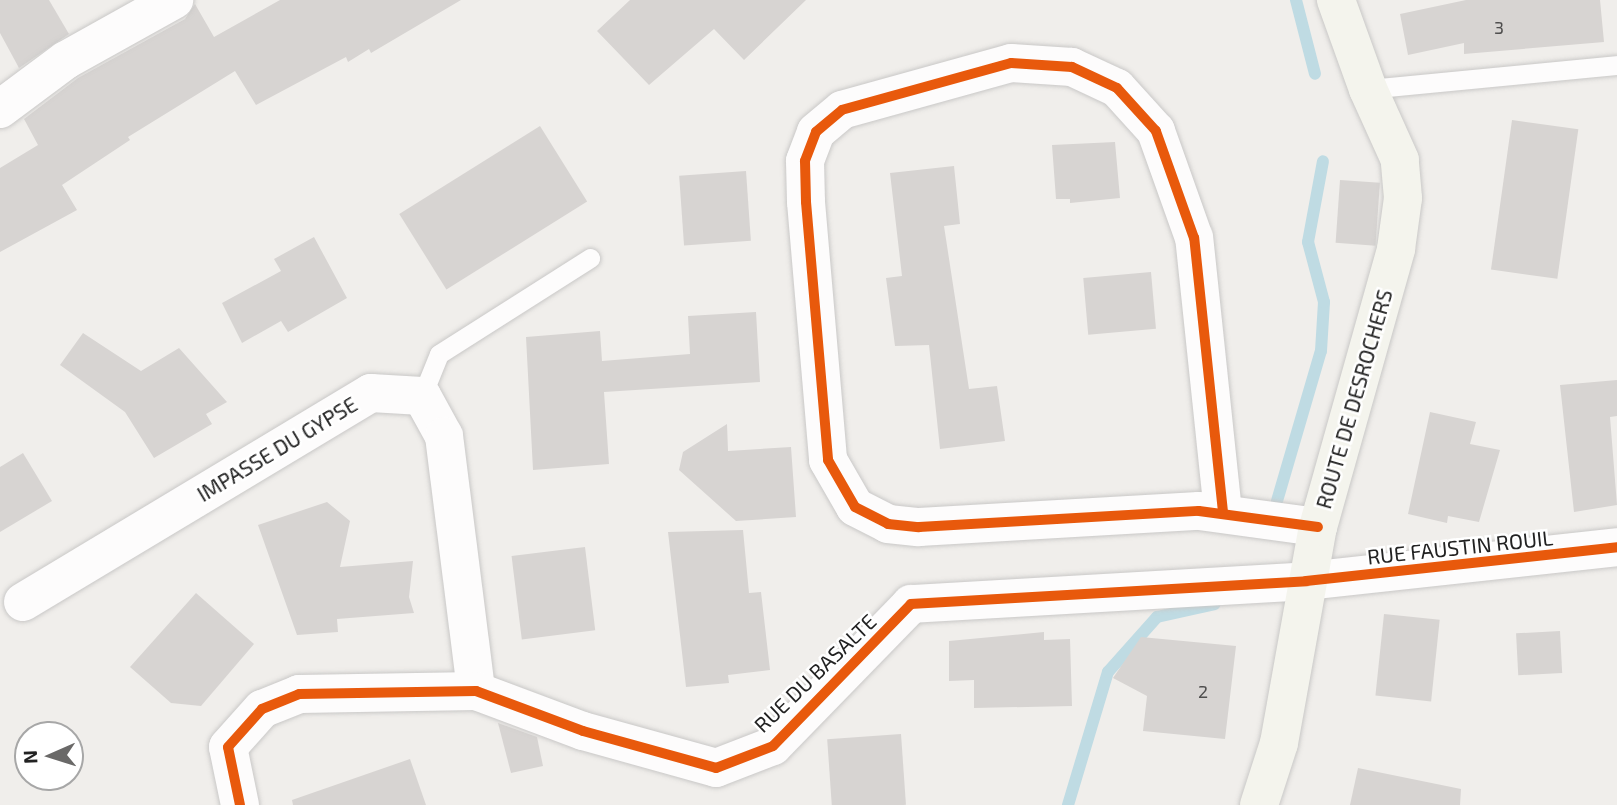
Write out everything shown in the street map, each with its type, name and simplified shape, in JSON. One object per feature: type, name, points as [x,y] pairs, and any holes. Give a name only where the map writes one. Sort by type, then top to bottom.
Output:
[{"type":"street","points":[[0,109],[66,60],[174,0]]},
{"type":"street","name":"ROUTE DE DESROCHERS","points":[[1259,805],[1279,743],[1306,581],[1318,527],[1396,249],[1403,198],[1400,160],[1368,89],[1336,0]]},
{"type":"street","points":[[1223,512],[1194,238],[1156,131],[1117,88],[1072,68],[1011,63],[842,110],[816,132],[805,161],[806,202],[828,460],[855,506],[888,524],[919,527],[1223,512],[1318,527]]},
{"type":"street","name":"IMPASSE DU GYPSE","points":[[23,602],[372,393],[422,396]]},
{"type":"street","points":[[422,396],[444,436],[476,691]]},
{"type":"street","name":"RUE FAUSTIN ROUIL","points":[[1306,581],[1617,547]]},
{"type":"street","name":"RUE DU BASALTE","points":[[240,805],[228,747],[262,709],[299,694],[476,691],[583,732],[716,768],[774,746],[911,604],[1306,581]]},
{"type":"lane","points":[[1368,89],[1617,65]]},
{"type":"lane","points":[[422,396],[439,354],[590,258]]},
{"type":"building","points":[[0,0],[49,0],[69,34],[19,68],[0,33]]},
{"type":"building","points":[[280,0],[461,0],[371,53],[369,49],[348,62],[346,57],[256,105],[235,71],[128,137],[130,140],[62,185],[77,210],[0,252],[0,168],[38,145],[24,119],[78,78],[185,19],[195,4],[214,37]]},
{"type":"building","points":[[630,0],[806,0],[744,60],[714,29],[649,85],[597,31]]},
{"type":"building","points":[[1466,0],[1600,0],[1604,42],[1464,54],[1464,43],[1408,55],[1400,14]]},
{"type":"building","points":[[1512,120],[1578,129],[1557,279],[1491,270]]},
{"type":"building","points":[[540,126],[587,201],[446,289],[399,214]]},
{"type":"building","points":[[1115,142],[1120,198],[1070,203],[1070,199],[1056,199],[1052,145]]},
{"type":"building","points":[[954,166],[960,224],[944,226],[969,389],[997,386],[1005,441],[940,449],[929,345],[895,346],[886,278],[902,276],[890,173]]},
{"type":"building","points":[[746,171],[751,241],[684,246],[679,176]]},
{"type":"building","points":[[1340,180],[1380,183],[1376,246],[1336,243]]},
{"type":"building","points":[[314,237],[347,298],[288,332],[281,321],[242,343],[222,303],[281,271],[274,259]]},
{"type":"building","points":[[1151,272],[1156,329],[1088,335],[1083,278]]},
{"type":"building","points":[[756,312],[760,382],[604,392],[609,464],[533,470],[526,337],[600,331],[602,361],[690,354],[688,316]]},
{"type":"building","points":[[83,333],[141,371],[179,348],[227,402],[206,414],[212,424],[154,458],[125,412],[60,365]]},
{"type":"building","points":[[1617,380],[1617,416],[1610,417],[1617,505],[1574,512],[1560,385]]},
{"type":"building","points":[[1430,412],[1476,422],[1470,444],[1500,450],[1479,522],[1448,516],[1447,523],[1408,514]]},
{"type":"building","points":[[727,424],[728,451],[791,447],[796,517],[736,521],[679,470],[683,452]]},
{"type":"building","points":[[23,453],[52,501],[0,532],[0,467]]},
{"type":"building","points":[[327,502],[350,521],[340,567],[413,561],[409,597],[414,613],[337,619],[338,632],[297,635],[258,525]]},
{"type":"building","points":[[743,530],[749,593],[761,592],[770,670],[728,675],[729,683],[686,687],[668,532]]},
{"type":"building","points":[[585,547],[595,630],[522,639],[512,556]]},
{"type":"building","points":[[196,593],[254,644],[201,706],[171,703],[130,667]]},
{"type":"building","points":[[1384,614],[1440,620],[1431,701],[1375,696]]},
{"type":"building","points":[[1560,631],[1562,673],[1518,675],[1516,633]]},
{"type":"building","points":[[1044,632],[1044,640],[1070,639],[1072,706],[974,708],[974,680],[949,681],[949,641]]},
{"type":"building","points":[[1141,637],[1236,646],[1225,739],[1143,731],[1147,696],[1113,678]]},
{"type":"building","points":[[498,723],[537,737],[543,766],[511,773]]},
{"type":"building","points":[[901,734],[906,805],[832,805],[827,739]]},
{"type":"building","points":[[410,759],[426,805],[293,805],[292,800]]},
{"type":"building","points":[[1358,768],[1461,789],[1460,805],[1350,805]]},
{"type":"waterway","points":[[1296,0],[1315,74]]},
{"type":"waterway","points":[[1277,501],[1321,351],[1324,302],[1308,242],[1323,161]]},
{"type":"waterway","points":[[1068,805],[1108,672],[1157,617],[1215,604]]},
{"type":"cycle path","points":[[1223,512],[1194,238],[1156,131],[1117,88],[1072,67],[1011,63],[842,110],[816,132],[805,161],[806,202],[828,460],[855,507],[888,524],[919,527],[1199,511],[1318,527]]},
{"type":"cycle path","points":[[240,805],[228,747],[262,709],[299,694],[476,691],[583,731],[716,768],[773,746],[911,604],[1306,581],[1617,547]]}]
